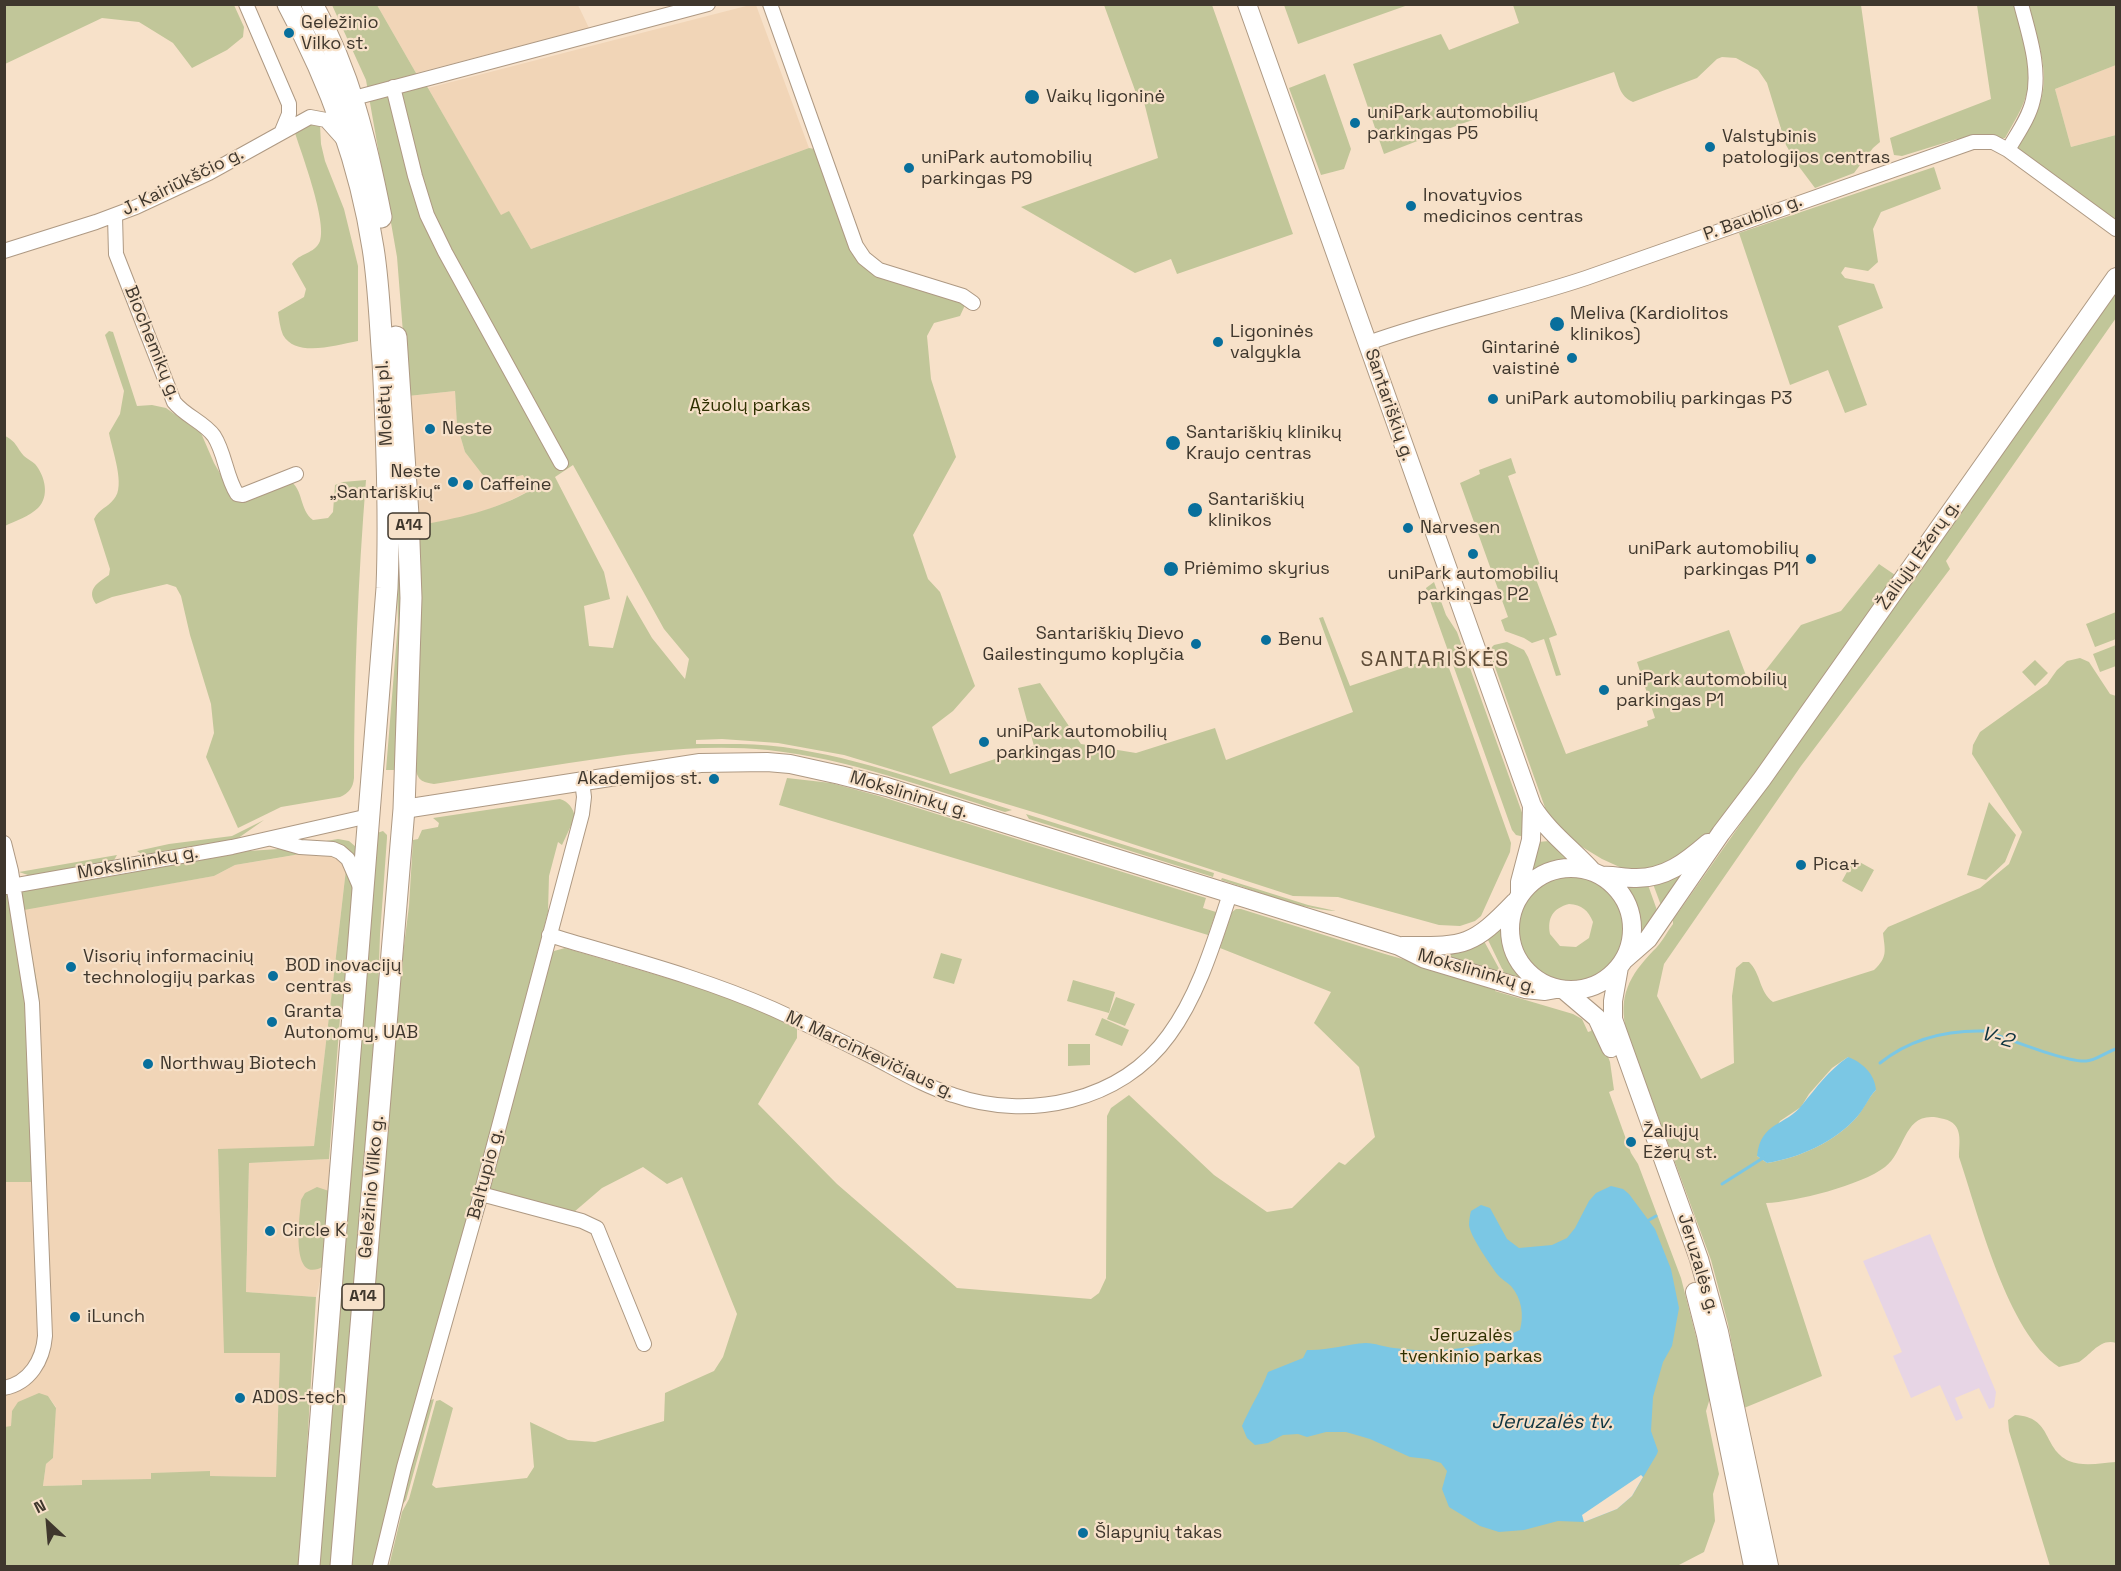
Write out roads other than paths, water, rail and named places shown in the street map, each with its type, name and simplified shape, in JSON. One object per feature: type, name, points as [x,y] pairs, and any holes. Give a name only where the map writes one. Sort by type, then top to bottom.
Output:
[{"type":"highway","name":"Molėtų pl.","points":[[288,4],[320,66],[348,145],[373,248],[378,292],[389,479],[387,588],[369,816]]},
{"type":"highway","name":"Molėtų pl.","points":[[312,4],[335,51],[354,98],[380,210],[393,289],[408,515],[411,598],[404,808]]},
{"type":"highway","points":[[369,816],[404,808]]},
{"type":"highway","name":"Geležinio Vilko g.","points":[[341,1566],[404,808]]},
{"type":"highway","name":"Geležinio Vilko g.","points":[[309,1566],[369,816]]},
{"type":"main road","name":"Santariškių g.","points":[[1247,4],[1532,806],[1540,820],[1555,836],[1597,873]]},
{"type":"main road","name":"Žaliųjų Ežerų g.","points":[[1621,964],[1648,939],[1721,832],[1762,779],[2116,277]]},
{"type":"main road","name":"Mokslininkų g.","points":[[404,808],[727,761],[767,762],[798,766],[887,787],[1399,946],[1425,959],[1525,989],[1560,990]]},
{"type":"main road","name":"Santariškių g.","points":[[1518,898],[1520,882],[1532,840],[1532,806]]},
{"type":"main road","name":"Žaliųjų Ežerų g.","points":[[1597,873],[1633,879],[1660,875],[1686,861],[1721,832]]},
{"type":"main road","points":[[1566,867],[1597,873],[1613,884],[1622,894],[1628,907],[1632,920],[1630,948],[1621,964],[1610,976],[1594,986],[1576,990],[1560,990],[1544,984],[1522,967],[1511,943],[1509,929],[1511,916],[1518,898],[1540,876],[1552,870],[1566,867]]},
{"type":"main road","name":"Mokslininkų g.","points":[[1399,946],[1447,946],[1469,941],[1487,930],[1518,898]]},
{"type":"main road","name":"Jeruzalės g.","points":[[1621,964],[1613,1001],[1613,1019],[1699,1259],[1719,1332],[1769,1566]]},
{"type":"main road","name":"Jeruzalės g.","points":[[1560,990],[1597,1018],[1606,1034],[1688,1262],[1706,1335],[1753,1566]]},
{"type":"street","points":[[246,4],[289,104],[289,114],[282,131]]},
{"type":"street","points":[[354,98],[708,4]]},
{"type":"street","points":[[770,4],[856,246],[864,258],[879,270],[963,296],[973,303]]},
{"type":"street","points":[[2007,150],[2025,120],[2033,101],[2036,81],[2021,4]]},
{"type":"street","points":[[393,87],[427,215],[561,463]]},
{"type":"street","name":"J. Kairiūkščio g.","points":[[4,250],[114,216],[209,173],[310,117],[326,120],[348,145]]},
{"type":"street","name":"P. Baublio g.","points":[[1368,343],[1443,318],[1527,298],[1962,144],[1983,140],[1993,142],[2007,150],[2116,229]]},
{"type":"street","name":"Biochemikų g.","points":[[114,216],[116,254],[174,402],[216,439],[232,486],[237,494],[243,495],[296,474]]},
{"type":"street","name":"Baltupio g.","points":[[380,1566],[406,1458],[481,1194],[582,814],[584,797],[582,781]]},
{"type":"street","name":"Mokslininkų g.","points":[[9,886],[232,847],[369,816]]},
{"type":"street","points":[[270,838],[300,847],[333,849],[340,852],[348,859],[362,893]]},
{"type":"street","points":[[4,843],[9,886],[32,1003],[45,1336],[38,1365],[24,1379],[4,1388]]},
{"type":"street","name":"M. Marcinkevičiaus g.","points":[[549,935],[724,988],[951,1095],[984,1104],[1026,1107],[1071,1101],[1091,1093],[1128,1073],[1157,1049],[1168,1036],[1189,1001],[1211,951],[1230,894]]},
{"type":"street","points":[[481,1194],[582,1221],[597,1228],[644,1344]]},
{"type":"water","points":[[1848,1057],[1867,1069],[1876,1090],[1857,1117],[1838,1134],[1804,1153],[1767,1163],[1757,1156],[1763,1136],[1775,1125],[1796,1112],[1829,1074]]},
{"type":"water","name":"Jeruzalės tv.","points":[[1611,1186],[1623,1189],[1629,1194],[1655,1229],[1671,1269],[1679,1308],[1672,1346],[1663,1362],[1653,1397],[1651,1431],[1658,1451],[1632,1496],[1617,1509],[1584,1522],[1558,1521],[1524,1530],[1499,1532],[1480,1526],[1449,1507],[1442,1489],[1447,1471],[1441,1463],[1410,1457],[1370,1439],[1346,1432],[1326,1432],[1307,1437],[1298,1434],[1283,1435],[1268,1443],[1255,1445],[1247,1438],[1242,1426],[1268,1372],[1303,1358],[1307,1350],[1366,1343],[1411,1350],[1443,1350],[1474,1346],[1520,1330],[1522,1313],[1518,1296],[1511,1286],[1497,1274],[1476,1243],[1469,1225],[1471,1211],[1481,1205],[1490,1208],[1507,1239],[1519,1248],[1552,1245],[1567,1238],[1596,1193]]},
{"type":"waterway","name":"V-2","points":[[1880,1063],[1904,1047],[1930,1037],[1971,1031],[1985,1031],[2077,1061],[2093,1060],[2116,1049]]},
{"type":"waterway","name":"V-2","points":[[1722,1184],[1763,1158]]},
{"type":"waterway","name":"V-2","points":[[1649,1220],[1656,1216]]},
{"type":"place","name":"Geležinio Vilko st.","points":[[289,33]]},
{"type":"place","name":"Vaikų ligoninė","points":[[1032,97]]},
{"type":"place","name":"uniPark automobilių parkingas P5","points":[[1355,123]]},
{"type":"place","name":"Valstybinis patologijos centras","points":[[1710,147]]},
{"type":"place","name":"uniPark automobilių parkingas P9","points":[[909,168]]},
{"type":"place","name":"Inovatyvios medicinos centras","points":[[1411,206]]},
{"type":"place","name":"Meliva (Kardiolitos klinikos)","points":[[1557,324]]},
{"type":"place","name":"Ligoninės valgykla","points":[[1218,342]]},
{"type":"place","name":"Gintarinė vaistinė","points":[[1572,358]]},
{"type":"place","name":"uniPark automobilių parkingas P3","points":[[1493,399]]},
{"type":"place","name":"Neste","points":[[430,429]]},
{"type":"place","name":"Santariškių klinikų Kraujo centras","points":[[1173,443]]},
{"type":"place","name":"Neste „Santariškių“","points":[[453,482]]},
{"type":"place","name":"Caffeine","points":[[468,485]]},
{"type":"place","name":"Santariškių klinikos","points":[[1195,510]]},
{"type":"place","name":"Narvesen","points":[[1408,528]]},
{"type":"place","name":"uniPark automobilių parkingas P2","points":[[1473,554]]},
{"type":"place","name":"uniPark automobilių parkingas P11","points":[[1811,559]]},
{"type":"place","name":"Priėmimo skyrius","points":[[1171,569]]},
{"type":"place","name":"Benu","points":[[1266,640]]},
{"type":"place","name":"Santariškių Dievo Gailestingumo koplyčia","points":[[1196,644]]},
{"type":"place","name":"uniPark automobilių parkingas P1","points":[[1604,690]]},
{"type":"place","name":"uniPark automobilių parkingas P10","points":[[984,742]]},
{"type":"place","name":"Akademijos st.","points":[[714,779]]},
{"type":"place","name":"Pica+","points":[[1801,865]]},
{"type":"place","name":"Visorių informacinių technologijų parkas","points":[[71,967]]},
{"type":"place","name":"BOD inovacijų centras","points":[[273,976]]},
{"type":"place","name":"Granta Autonomy, UAB","points":[[272,1022]]},
{"type":"place","name":"Northway Biotech","points":[[148,1064]]},
{"type":"place","name":"Žaliųjų Ežerų st.","points":[[1631,1142]]},
{"type":"place","name":"Circle K","points":[[270,1231]]},
{"type":"place","name":"iLunch","points":[[75,1317]]},
{"type":"place","name":"ADOS-tech","points":[[240,1398]]},
{"type":"place","name":"Šlapynių takas","points":[[1083,1533]]},
{"type":"district","name":"SANTARIŠKĖS","points":[[1435,660]]},
{"type":"park label","name":"Ąžuolų parkas","points":[[750,406]]},
{"type":"park label","name":"Jeruzalės tvenkinio parkas","points":[[1471,1346]]}]
